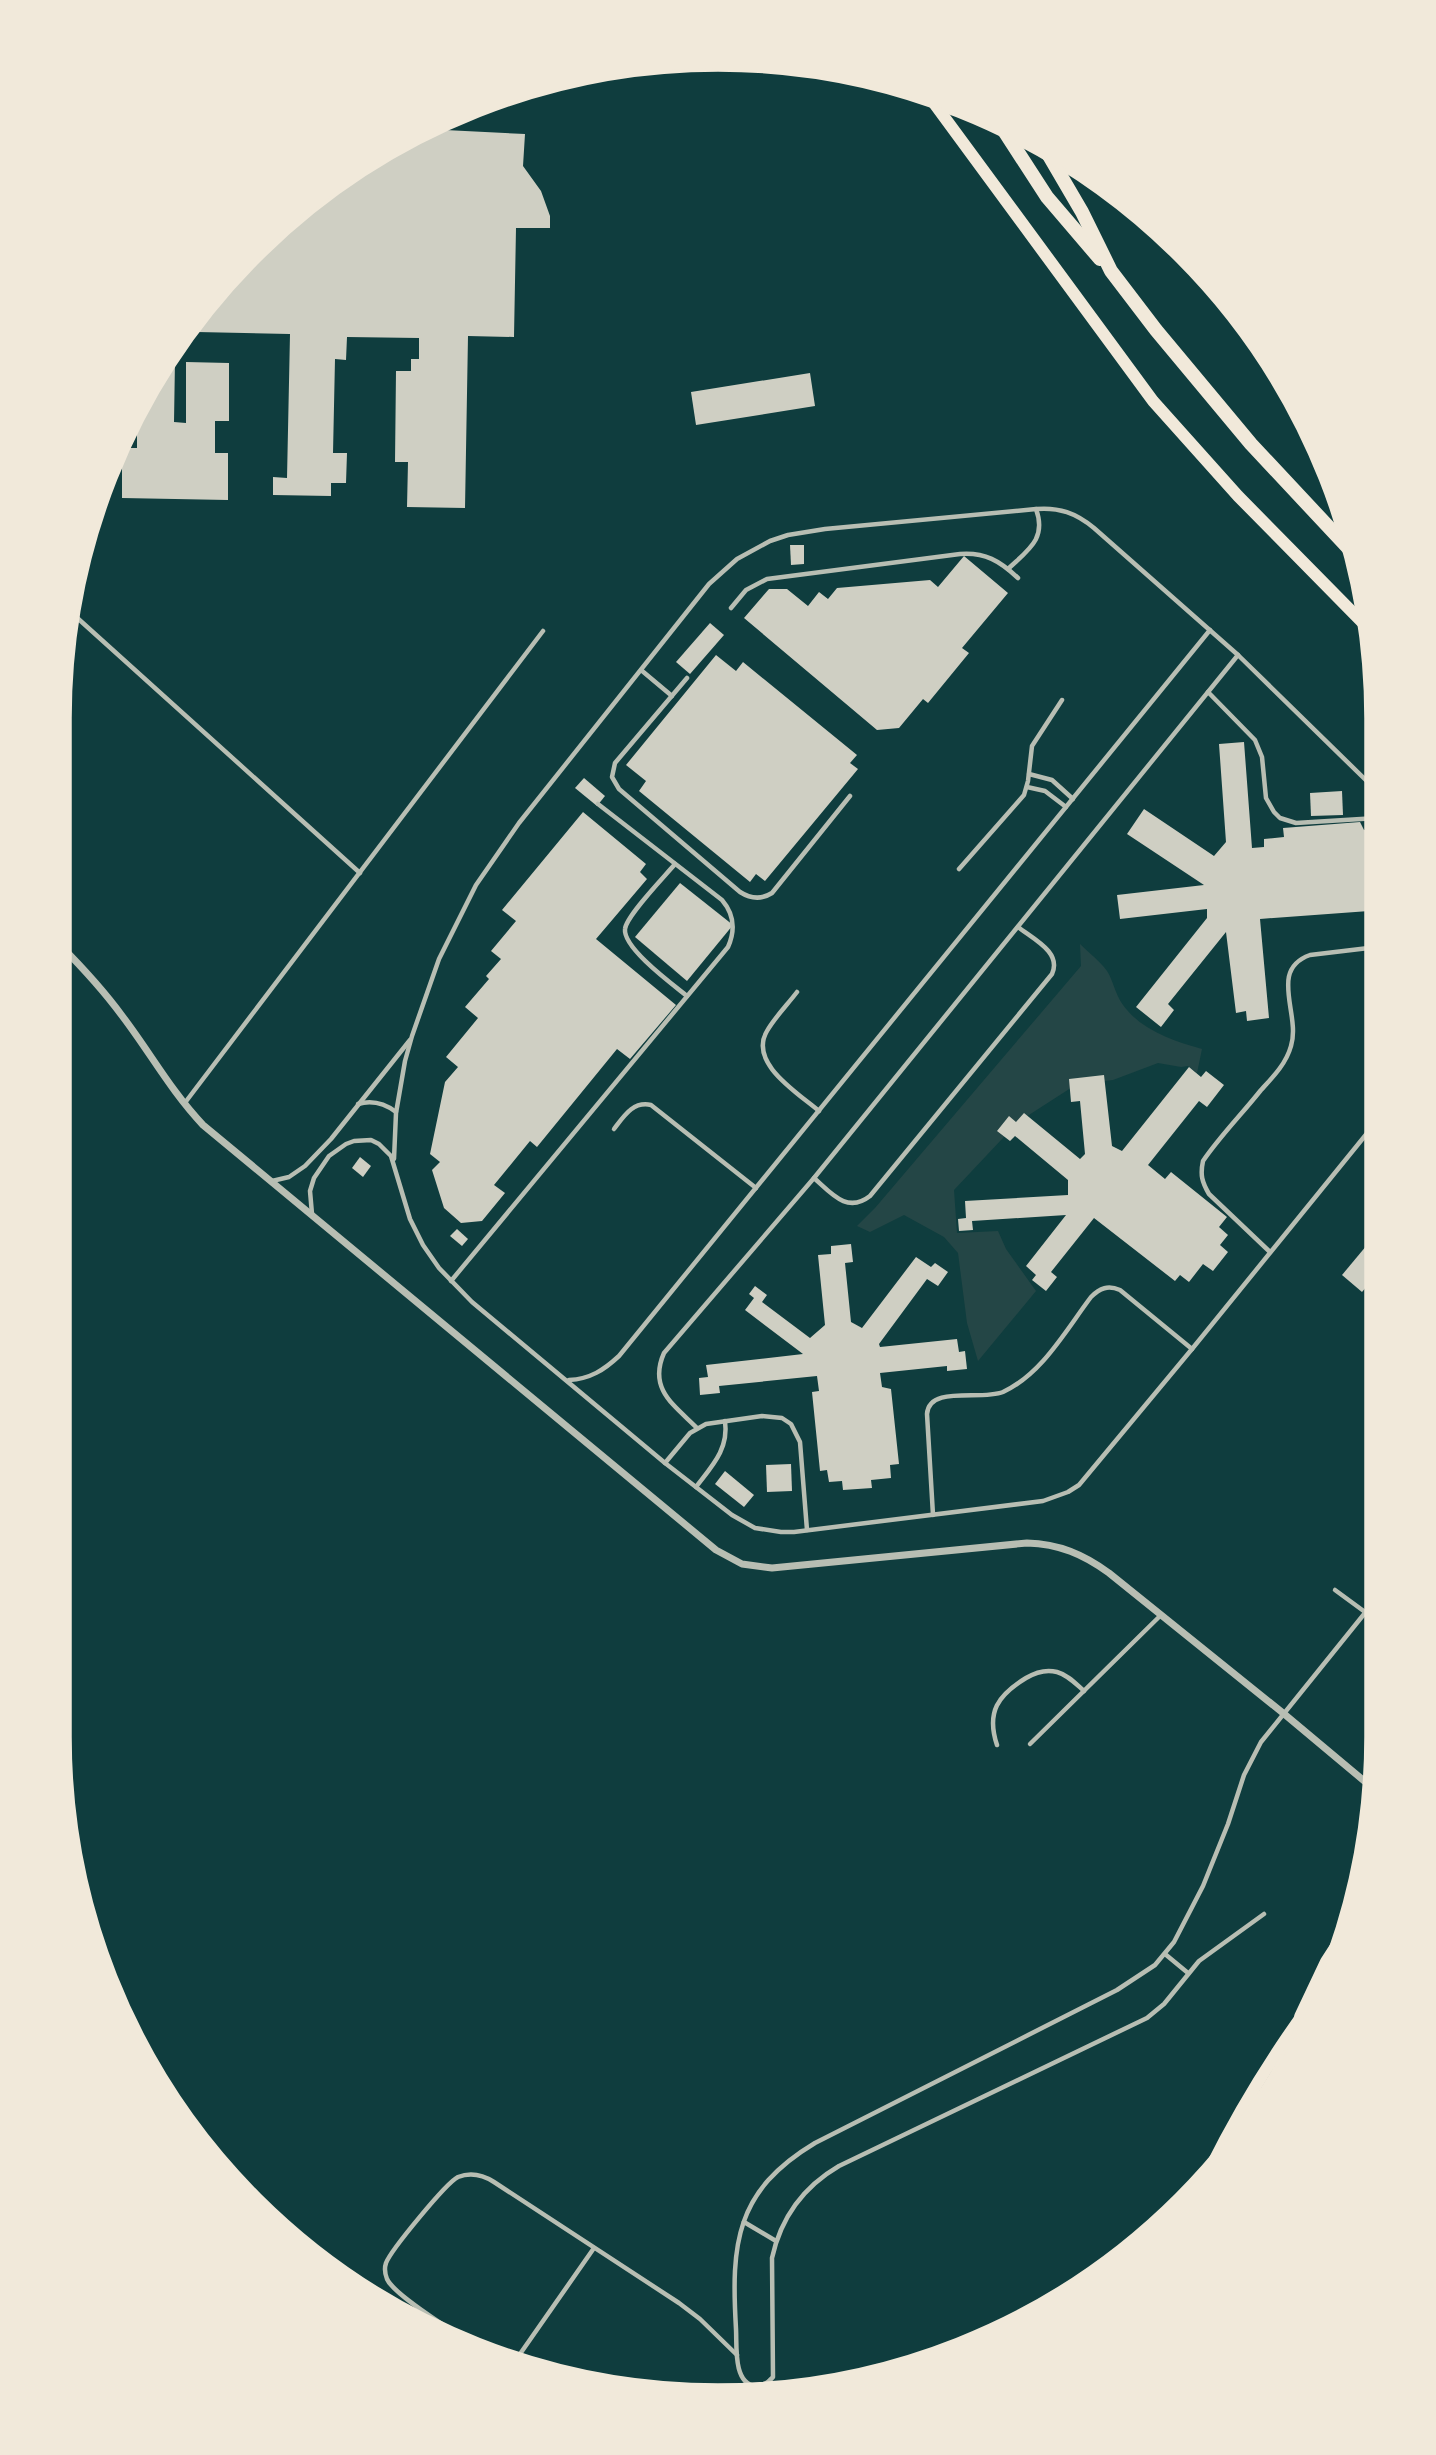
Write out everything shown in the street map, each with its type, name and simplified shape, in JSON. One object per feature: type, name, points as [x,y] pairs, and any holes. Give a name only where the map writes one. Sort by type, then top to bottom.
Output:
[{"type":"main road","points":[[938,108],[1153,401],[1247,505],[1358,619]]},
{"type":"main road","points":[[1010,140],[1048,197],[1111,271],[1156,330],[1251,444],[1341,540]]},
{"type":"main road","points":[[1054,164],[1082,212],[1111,271]]},
{"type":"main road","points":[[1301,2017],[1324,1967]]},
{"type":"main road","points":[[1225,2139],[1304,2013]]},
{"type":"street","points":[[70,956],[124,1018],[184,1105],[224,1144],[728,1558],[742,1564],[772,1568],[1009,1544],[1045,1544],[1079,1554],[1094,1562],[1161,1615],[1365,1782]]},
{"type":"lane","points":[[1008,569],[1037,539],[1039,519],[1036,509]]},
{"type":"lane","points":[[394,1164],[396,1112],[412,1037],[439,959],[456,921],[483,873],[519,823],[722,570],[770,541],[825,529],[1036,509],[1061,510],[1084,520],[1238,655],[1366,780]]},
{"type":"lane","points":[[731,608],[746,590],[778,577],[973,553],[998,561],[1018,578]]},
{"type":"lane","points":[[78,619],[360,873]]},
{"type":"lane","points":[[184,1105],[543,631]]},
{"type":"lane","points":[[567,1381],[579,1380],[600,1372],[619,1356],[1210,631]]},
{"type":"lane","points":[[697,1428],[661,1389],[657,1377],[664,1353],[814,1178],[1238,655]]},
{"type":"lane","points":[[641,670],[672,696]]},
{"type":"lane","points":[[687,678],[615,764],[612,777],[615,784],[746,896],[760,898],[772,892],[849,796]]},
{"type":"lane","points":[[1208,692],[1255,740],[1262,757],[1266,797],[1280,818],[1305,823],[1366,819]]},
{"type":"lane","points":[[959,869],[1024,794],[1032,746],[1062,700]]},
{"type":"lane","points":[[1029,774],[1052,780],[1073,799]]},
{"type":"lane","points":[[1027,787],[1045,792],[1066,807]]},
{"type":"lane","points":[[451,1281],[732,939],[733,922],[722,900],[598,804]]},
{"type":"lane","points":[[675,864],[629,919],[625,930],[632,948],[687,996]]},
{"type":"lane","points":[[814,1178],[835,1197],[849,1204],[870,1196],[1052,974],[1055,964],[1051,954],[1018,927]]},
{"type":"lane","points":[[1270,1252],[1209,1194],[1200,1173],[1203,1161],[1278,1071],[1290,1052],[1294,1029],[1288,976],[1292,966],[1300,958],[1310,955],[1366,948]]},
{"type":"lane","points":[[797,992],[766,1032],[763,1051],[770,1068],[819,1111]]},
{"type":"lane","points":[[268,1182],[298,1172],[321,1149],[412,1037]]},
{"type":"lane","points":[[358,1104],[374,1102],[396,1112]]},
{"type":"lane","points":[[614,1129],[634,1107],[651,1105],[755,1188]]},
{"type":"lane","points":[[313,1217],[310,1191],[314,1178],[329,1156],[346,1144],[363,1139],[379,1144],[386,1149],[394,1164],[410,1219],[423,1245],[451,1281],[665,1463],[732,1515],[755,1528],[781,1532],[807,1530],[1043,1501],[1068,1492],[1088,1475],[1366,1134]]},
{"type":"lane","points":[[321,1149],[329,1156]]},
{"type":"lane","points":[[933,1515],[927,1414],[930,1404],[934,1399],[946,1396],[994,1395],[1019,1382],[1042,1362],[1096,1292],[1107,1287],[1120,1290],[1192,1349]]},
{"type":"lane","points":[[665,1463],[697,1428],[724,1421],[772,1416],[782,1418],[791,1424],[800,1443],[807,1530]]},
{"type":"lane","points":[[696,1487],[723,1450],[726,1440],[724,1421]]},
{"type":"lane","points":[[749,2384],[741,2376],[738,2355],[734,2264],[744,2222],[765,2184],[796,2155],[1117,1990],[1143,1974],[1165,1954],[1182,1929],[1203,1886],[1252,1758],[1271,1727],[1365,1612],[1335,1590]]},
{"type":"lane","points":[[1030,1744],[1161,1615]]},
{"type":"lane","points":[[997,1745],[992,1725],[993,1714],[1010,1688],[1036,1672],[1054,1671],[1071,1679],[1084,1691]]},
{"type":"lane","points":[[763,2384],[773,2377],[771,2275],[776,2241],[799,2197],[824,2174],[1147,2018],[1164,2004],[1188,1973],[1212,1951],[1264,1914]]},
{"type":"lane","points":[[1165,1954],[1188,1973]]},
{"type":"lane","points":[[442,2323],[394,2288],[385,2276],[384,2269],[391,2255],[451,2181],[468,2174],[486,2177],[679,2303],[738,2355]]},
{"type":"lane","points":[[744,2222],[776,2241]]},
{"type":"lane","points":[[520,2354],[594,2248]]},
{"type":"shaded area","points":[[1080,944],[1107,971],[1120,1001],[1130,1014],[1148,1028],[1202,1049],[1197,1073],[1188,1066],[1158,1063],[1113,1080],[1077,1084],[1018,1122],[954,1190],[957,1233],[998,1231],[1006,1249],[1036,1291],[978,1361],[967,1323],[958,1253],[944,1237],[904,1215],[870,1232],[857,1226],[1081,966]]},
{"type":"building","points":[[446,130],[525,134],[523,166],[541,191],[550,216],[550,228],[516,228],[514,337],[468,336],[465,508],[407,507],[408,462],[395,462],[396,371],[411,371],[411,359],[419,359],[419,338],[347,337],[346,360],[335,359],[333,453],[347,453],[346,483],[331,483],[331,496],[273,495],[273,477],[287,478],[290,334],[198,332],[231,291],[291,231],[358,179],[394,157]]},
{"type":"building","points":[[186,362],[229,363],[229,421],[215,421],[215,453],[228,453],[228,500],[122,498],[122,464],[129,448],[137,448],[137,431],[175,365],[174,422],[186,423]]},
{"type":"building","points":[[810,373],[815,406],[696,425],[691,392]]},
{"type":"building","points":[[790,545],[804,545],[804,564],[791,565]]},
{"type":"building","points":[[964,556],[1008,593],[962,648],[969,653],[928,703],[923,699],[899,728],[877,730],[744,618],[769,589],[787,589],[808,606],[819,592],[828,599],[837,588],[930,580],[938,587]]},
{"type":"building","points":[[710,623],[724,635],[690,674],[676,662]]},
{"type":"building","points":[[716,655],[736,671],[743,662],[857,755],[850,763],[858,769],[765,881],[756,874],[750,882],[639,791],[646,781],[626,765]]},
{"type":"building","points":[[1244,742],[1252,848],[1264,847],[1264,839],[1284,837],[1283,828],[1360,822],[1366,830],[1366,911],[1260,919],[1269,1018],[1247,1021],[1246,1011],[1236,1013],[1226,932],[1168,1004],[1174,1010],[1161,1027],[1136,1007],[1207,918],[1207,909],[1120,919],[1117,895],[1204,885],[1127,834],[1144,809],[1214,856],[1226,842],[1219,744]]},
{"type":"building","points":[[584,778],[605,796],[597,806],[575,788]]},
{"type":"building","points":[[1342,791],[1343,815],[1311,816],[1310,793]]},
{"type":"building","points":[[583,812],[646,864],[640,872],[647,879],[596,939],[676,1005],[630,1059],[617,1049],[537,1147],[530,1141],[494,1185],[505,1193],[482,1221],[461,1223],[444,1208],[432,1170],[440,1162],[430,1154],[445,1082],[458,1067],[446,1057],[478,1018],[465,1007],[489,979],[486,976],[501,959],[491,951],[516,921],[502,910]]},
{"type":"building","points":[[680,883],[733,925],[687,981],[635,937]]},
{"type":"building","points":[[1189,1067],[1201,1077],[1206,1071],[1224,1085],[1207,1107],[1199,1101],[1148,1165],[1165,1179],[1171,1172],[1227,1217],[1219,1227],[1228,1235],[1220,1245],[1228,1252],[1213,1271],[1203,1264],[1189,1282],[1180,1275],[1175,1281],[1094,1218],[1051,1272],[1057,1277],[1046,1291],[1032,1280],[1036,1275],[1026,1266],[1066,1215],[972,1221],[973,1230],[959,1231],[958,1219],[966,1218],[965,1201],[1068,1195],[1068,1180],[1015,1136],[1010,1141],[997,1131],[1009,1116],[1016,1122],[1024,1113],[1080,1159],[1085,1154],[1080,1101],[1071,1102],[1069,1079],[1104,1075],[1112,1146],[1122,1151]]},
{"type":"building","points":[[360,1157],[371,1166],[363,1177],[352,1168]]},
{"type":"building","points":[[457,1229],[468,1239],[462,1246],[450,1236]]},
{"type":"building","points":[[851,1244],[853,1262],[845,1263],[851,1322],[862,1328],[916,1257],[931,1267],[935,1263],[948,1272],[938,1286],[927,1279],[879,1344],[880,1347],[957,1339],[959,1352],[965,1351],[967,1369],[947,1371],[947,1366],[880,1373],[882,1387],[891,1389],[899,1464],[890,1465],[891,1478],[871,1480],[872,1488],[843,1490],[842,1481],[829,1482],[827,1470],[820,1471],[812,1392],[819,1391],[817,1376],[719,1386],[720,1393],[700,1395],[699,1378],[708,1377],[706,1365],[803,1354],[745,1310],[754,1298],[749,1294],[755,1286],[767,1295],[762,1302],[810,1338],[825,1325],[818,1255],[831,1254],[831,1246]]},
{"type":"building","points":[[1366,1246],[1366,1287],[1362,1292],[1342,1275]]},
{"type":"building","points":[[791,1464],[792,1491],[767,1492],[766,1465]]},
{"type":"building","points":[[725,1471],[754,1495],[744,1507],[715,1484]]}]
